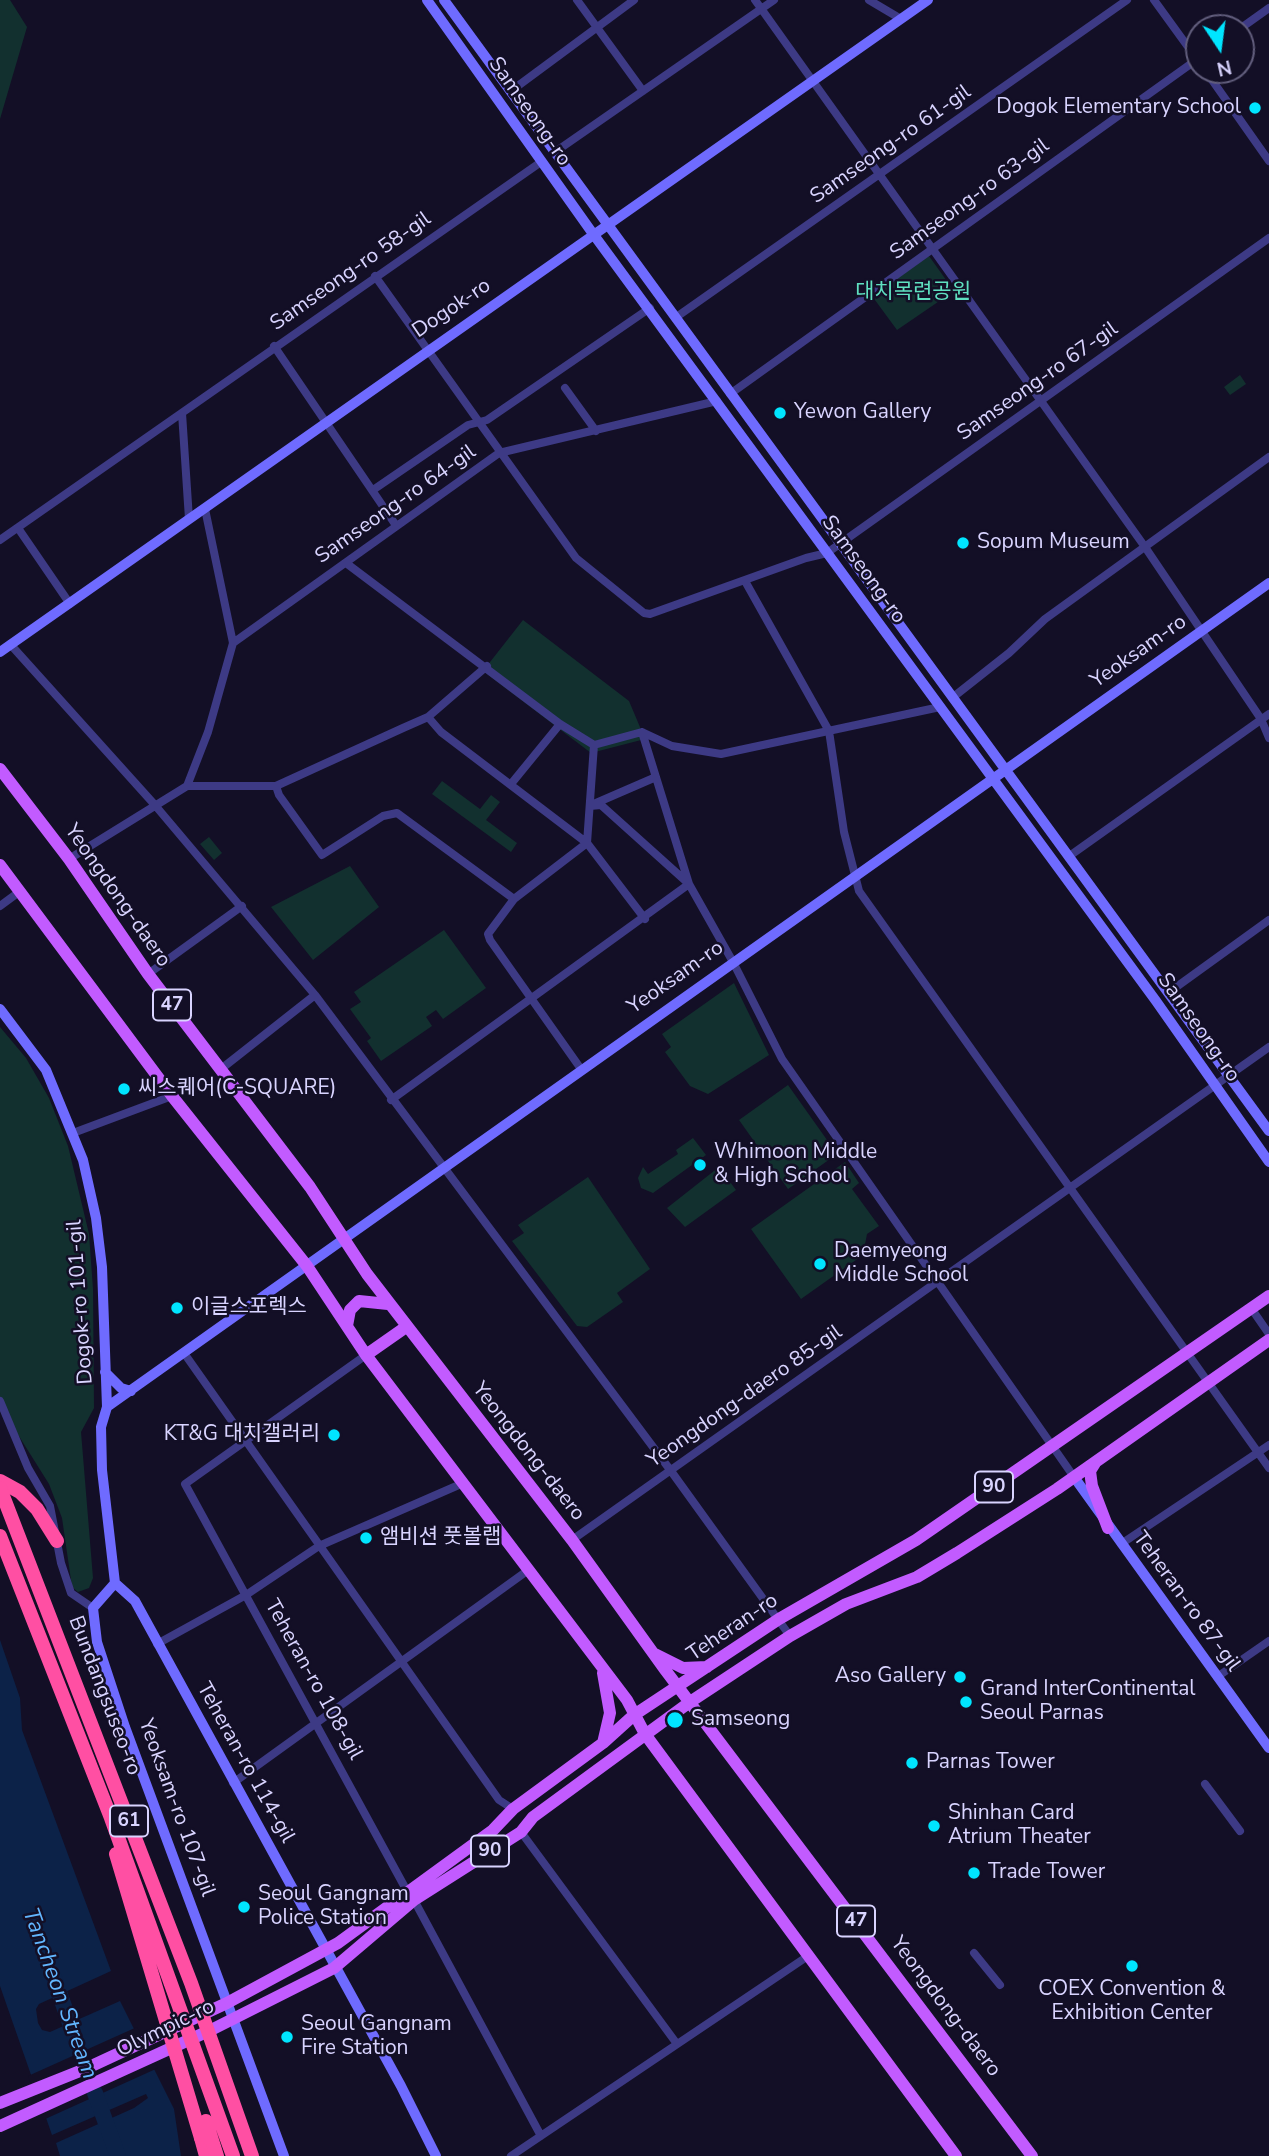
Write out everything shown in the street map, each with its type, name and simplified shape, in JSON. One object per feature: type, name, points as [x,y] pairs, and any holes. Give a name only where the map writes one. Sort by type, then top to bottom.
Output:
[{"type":"highway","points":[[0,1481],[20,1492],[37,1509],[57,1541]]},
{"type":"highway","name":"Bundangsuseo-ro","points":[[0,1488],[191,1983],[252,2156]]},
{"type":"highway","name":"Bundangsuseo-ro","points":[[0,1536],[111,1818],[233,2156]]},
{"type":"highway","points":[[111,1818],[118,1865],[206,2156]]},
{"type":"highway","points":[[159,1947],[180,2036],[217,2156]]},
{"type":"main road","name":"Samseong-ro","points":[[426,0],[1269,1162]]},
{"type":"main road","name":"Dogok-ro","points":[[0,652],[427,349],[609,225],[928,0]]},
{"type":"main road","name":"Samseong-ro","points":[[446,1],[1269,1131]]},
{"type":"main road","points":[[819,542],[831,533]]},
{"type":"main road","points":[[834,564],[848,555]]},
{"type":"main road","name":"Yeoksam-ro","points":[[107,1407],[1269,583]]},
{"type":"main road","name":"Yeongdong-daero","points":[[0,769],[69,859],[148,974],[346,1239],[366,1274],[388,1304],[572,1540],[652,1652],[1031,2156]]},
{"type":"main road","name":"47","points":[[0,865],[172,1096],[307,1266],[366,1355],[627,1700],[645,1734],[956,2156]]},
{"type":"main road","name":"Dogok-ro 101-gil","points":[[0,1009],[46,1070],[73,1133],[96,1218],[102,1266],[107,1407]]},
{"type":"main road","name":"Teheran-ro","points":[[234,2018],[334,1968],[411,1896],[493,1830],[513,1809],[603,1743],[634,1716],[779,1619],[916,1540],[1053,1448],[1269,1296]]},
{"type":"main road","points":[[346,1326],[350,1310],[359,1301],[388,1304]]},
{"type":"main road","points":[[366,1355],[406,1327]]},
{"type":"main road","name":"Teheran-ro","points":[[227,2003],[325,1950],[521,1832],[533,1817],[645,1734],[790,1636],[846,1604],[917,1577],[1074,1477],[1269,1340]]},
{"type":"main road","points":[[105,1373],[121,1388],[131,1391]]},
{"type":"main road","points":[[93,1608],[115,1583],[102,1471],[101,1427],[107,1407]]},
{"type":"main road","points":[[1097,1459],[1090,1471],[1091,1483],[1108,1528]]},
{"type":"main road","name":"Teheran-ro 87-gil","points":[[1074,1477],[1108,1528],[1269,1748]]},
{"type":"main road","name":"Teheran-ro 114-gil","points":[[115,1583],[135,1601],[401,2086],[436,2156]]},
{"type":"main road","name":"Yeoksam-ro 107-gil","points":[[93,1608],[97,1642],[118,1706],[284,2156]]},
{"type":"main road","points":[[652,1652],[683,1668],[711,1666]]},
{"type":"main road","points":[[602,1669],[610,1713],[603,1743]]},
{"type":"main road","name":"Olympic-ro","points":[[0,2104],[227,2003]]},
{"type":"main road","name":"Olympic-ro","points":[[0,2126],[234,2018]]},
{"type":"street","points":[[576,0],[643,91]]},
{"type":"street","points":[[511,91],[634,0]]},
{"type":"street","points":[[755,0],[930,250],[1265,716],[1269,738]]},
{"type":"street","points":[[555,152],[774,0]]},
{"type":"street","points":[[869,0],[901,19]]},
{"type":"street","name":"Samseong-ro 61-gil","points":[[675,318],[1127,0]]},
{"type":"street","points":[[1154,0],[1185,42]]},
{"type":"street","points":[[434,10],[446,1]]},
{"type":"street","name":"Samseong-ro 63-gil","points":[[730,394],[1185,69]]},
{"type":"street","points":[[1215,84],[1269,161]]},
{"type":"street","name":"Samseong-ro 58-gil","points":[[0,540],[541,162]]},
{"type":"street","name":"Samseong-ro 67-gil","points":[[499,453],[576,558],[644,613],[650,614],[827,553],[1269,238]]},
{"type":"street","points":[[375,276],[499,453]]},
{"type":"street","points":[[373,490],[468,425],[487,420],[650,307]]},
{"type":"street","points":[[274,346],[395,524]]},
{"type":"street","points":[[565,388],[596,431]]},
{"type":"street","name":"Samseong-ro 64-gil","points":[[233,643],[346,563],[395,524],[499,453],[717,401]]},
{"type":"street","points":[[182,413],[189,519]]},
{"type":"street","points":[[952,698],[1009,653],[1045,619],[1269,457]]},
{"type":"street","points":[[187,786],[208,732],[233,643],[205,509]]},
{"type":"street","points":[[18,528],[70,604]]},
{"type":"street","points":[[346,563],[447,641],[487,666],[560,724],[594,745],[642,732],[672,746],[721,754],[940,707]]},
{"type":"street","points":[[745,580],[829,731],[844,832],[859,891],[1269,1468]]},
{"type":"street","points":[[10,644],[155,804],[315,995],[391,1100],[446,1167],[790,1636]]},
{"type":"street","points":[[69,859],[187,786],[276,786],[428,717],[487,666]]},
{"type":"street","points":[[1068,857],[1265,716]]},
{"type":"street","points":[[428,717],[441,732],[587,843],[645,919]]},
{"type":"street","points":[[511,784],[560,724]]},
{"type":"street","points":[[642,732],[689,884],[733,962],[782,1059],[1074,1477]]},
{"type":"street","points":[[581,1069],[488,934],[514,899],[587,843],[594,745]]},
{"type":"street","points":[[590,806],[656,777]]},
{"type":"street","points":[[276,786],[279,796],[323,855],[383,816],[397,814],[514,899]]},
{"type":"street","points":[[590,806],[601,805],[689,884]]},
{"type":"street","points":[[391,1100],[645,919],[689,884]]},
{"type":"street","points":[[0,906],[19,892]]},
{"type":"street","points":[[148,974],[242,906]]},
{"type":"street","points":[[1168,993],[1269,920]]},
{"type":"street","points":[[221,1069],[315,995]]},
{"type":"street","name":"Yeongdong-daero 85-gil","points":[[572,1540],[1269,1047]]},
{"type":"street","points":[[73,1133],[172,1096]]},
{"type":"street","points":[[1251,1308],[1269,1334]]},
{"type":"street","points":[[184,1353],[499,1800],[513,1809]]},
{"type":"street","points":[[246,1440],[366,1355]]},
{"type":"street","points":[[0,1401],[28,1468],[50,1506],[71,1593],[93,1608]]},
{"type":"street","name":"Teheran-ro 108-gil","points":[[246,1440],[185,1484],[541,2136]]},
{"type":"street","points":[[1121,1544],[1269,1445]]},
{"type":"street","points":[[157,1644],[246,1595],[319,1546],[461,1484]]},
{"type":"street","points":[[233,1783],[527,1571]]},
{"type":"street","points":[[1217,1677],[1269,1641]]},
{"type":"street","points":[[1205,1784],[1240,1831]]},
{"type":"street","points":[[521,1832],[677,2044]]},
{"type":"street","points":[[974,1953],[1000,1985]]},
{"type":"street","points":[[511,2156],[808,1956]]},
{"type":"green space","points":[[0,0],[10,0],[27,27],[0,119]]},
{"type":"green space","name":"대치목련공원","points":[[929,256],[954,291],[897,330],[872,296]]},
{"type":"green space","points":[[1240,375],[1246,384],[1230,395],[1224,387]]},
{"type":"green space","points":[[523,620],[629,701],[645,739],[591,753],[483,671]]},
{"type":"green space","points":[[442,781],[480,809],[491,795],[500,802],[486,820],[517,843],[511,852],[432,794]]},
{"type":"green space","points":[[209,837],[222,853],[214,860],[200,844]]},
{"type":"green space","points":[[350,866],[379,907],[313,960],[271,907]]},
{"type":"green space","points":[[444,930],[486,988],[443,1019],[436,1010],[426,1017],[432,1026],[381,1061],[367,1041],[371,1038],[350,1009],[361,1002],[354,992]]},
{"type":"green space","points":[[734,983],[769,1055],[708,1094],[690,1086],[665,1052],[671,1047],[662,1034]]},
{"type":"green space","points":[[0,1027],[26,1058],[49,1098],[68,1146],[89,1234],[93,1289],[94,1408],[81,1432],[93,1578],[89,1588],[78,1592],[72,1587],[62,1518],[49,1484],[0,1406]]},
{"type":"green space","points":[[788,1085],[837,1154],[788,1189],[739,1120]]},
{"type":"green space","points":[[693,1138],[706,1155],[653,1193],[641,1188],[638,1178],[643,1167],[648,1174],[678,1154],[676,1150]]},
{"type":"green space","points":[[845,1162],[859,1183],[852,1189],[879,1226],[867,1234],[863,1255],[801,1299],[751,1229]]},
{"type":"green space","points":[[719,1167],[736,1190],[685,1227],[667,1208]]},
{"type":"green space","points":[[588,1177],[650,1269],[617,1293],[623,1302],[587,1327],[577,1326],[512,1241],[524,1233],[518,1225]]},
{"type":"water","name":"Tancheon Stream","points":[[0,1640],[20,1698],[22,1730],[111,1971],[39,2004],[36,2009],[38,2023],[42,2030],[50,2032],[120,2001],[174,2109],[181,2156],[60,2156],[56,2143],[134,2108],[148,2098],[146,2094],[52,2135],[0,1986]]},
{"type":"pier","points":[[137,2027],[158,2068],[43,2120],[28,2076]]},
{"type":"waterway","name":"Tancheon Stream","points":[[54,1978],[77,2043]]},
{"type":"waterway","name":"Tancheon Stream","points":[[95,2093],[118,2156]]},
{"type":"place","name":"Dogok Elementary School","points":[[1255,108]]},
{"type":"place","name":"Yewon Gallery","points":[[780,413]]},
{"type":"place","name":"Sopum Museum","points":[[963,543]]},
{"type":"place","name":"씨스퀘어(C-SQUARE)","points":[[124,1089]]},
{"type":"place","name":"Whimoon Middle & High School","points":[[700,1165]]},
{"type":"place","name":"Daemyeong Middle School","points":[[820,1264]]},
{"type":"place","name":"이글스포렉스","points":[[177,1308]]},
{"type":"place","name":"KT&G 대치갤러리","points":[[334,1435]]},
{"type":"place","name":"앰비션 풋볼랩","points":[[366,1538]]},
{"type":"place","name":"Aso Gallery","points":[[960,1677]]},
{"type":"place","name":"Grand InterContinental Seoul Parnas","points":[[966,1702]]},
{"type":"place","name":"Samseong","points":[[675,1720]]},
{"type":"place","name":"Parnas Tower","points":[[912,1763]]},
{"type":"place","name":"Shinhan Card Atrium Theater","points":[[934,1826]]},
{"type":"place","name":"Trade Tower","points":[[974,1873]]},
{"type":"place","name":"Seoul Gangnam Police Station","points":[[244,1907]]},
{"type":"place","name":"COEX Convention & Exhibition Center","points":[[1132,1966]]},
{"type":"place","name":"Seoul Gangnam Fire Station","points":[[287,2037]]}]
